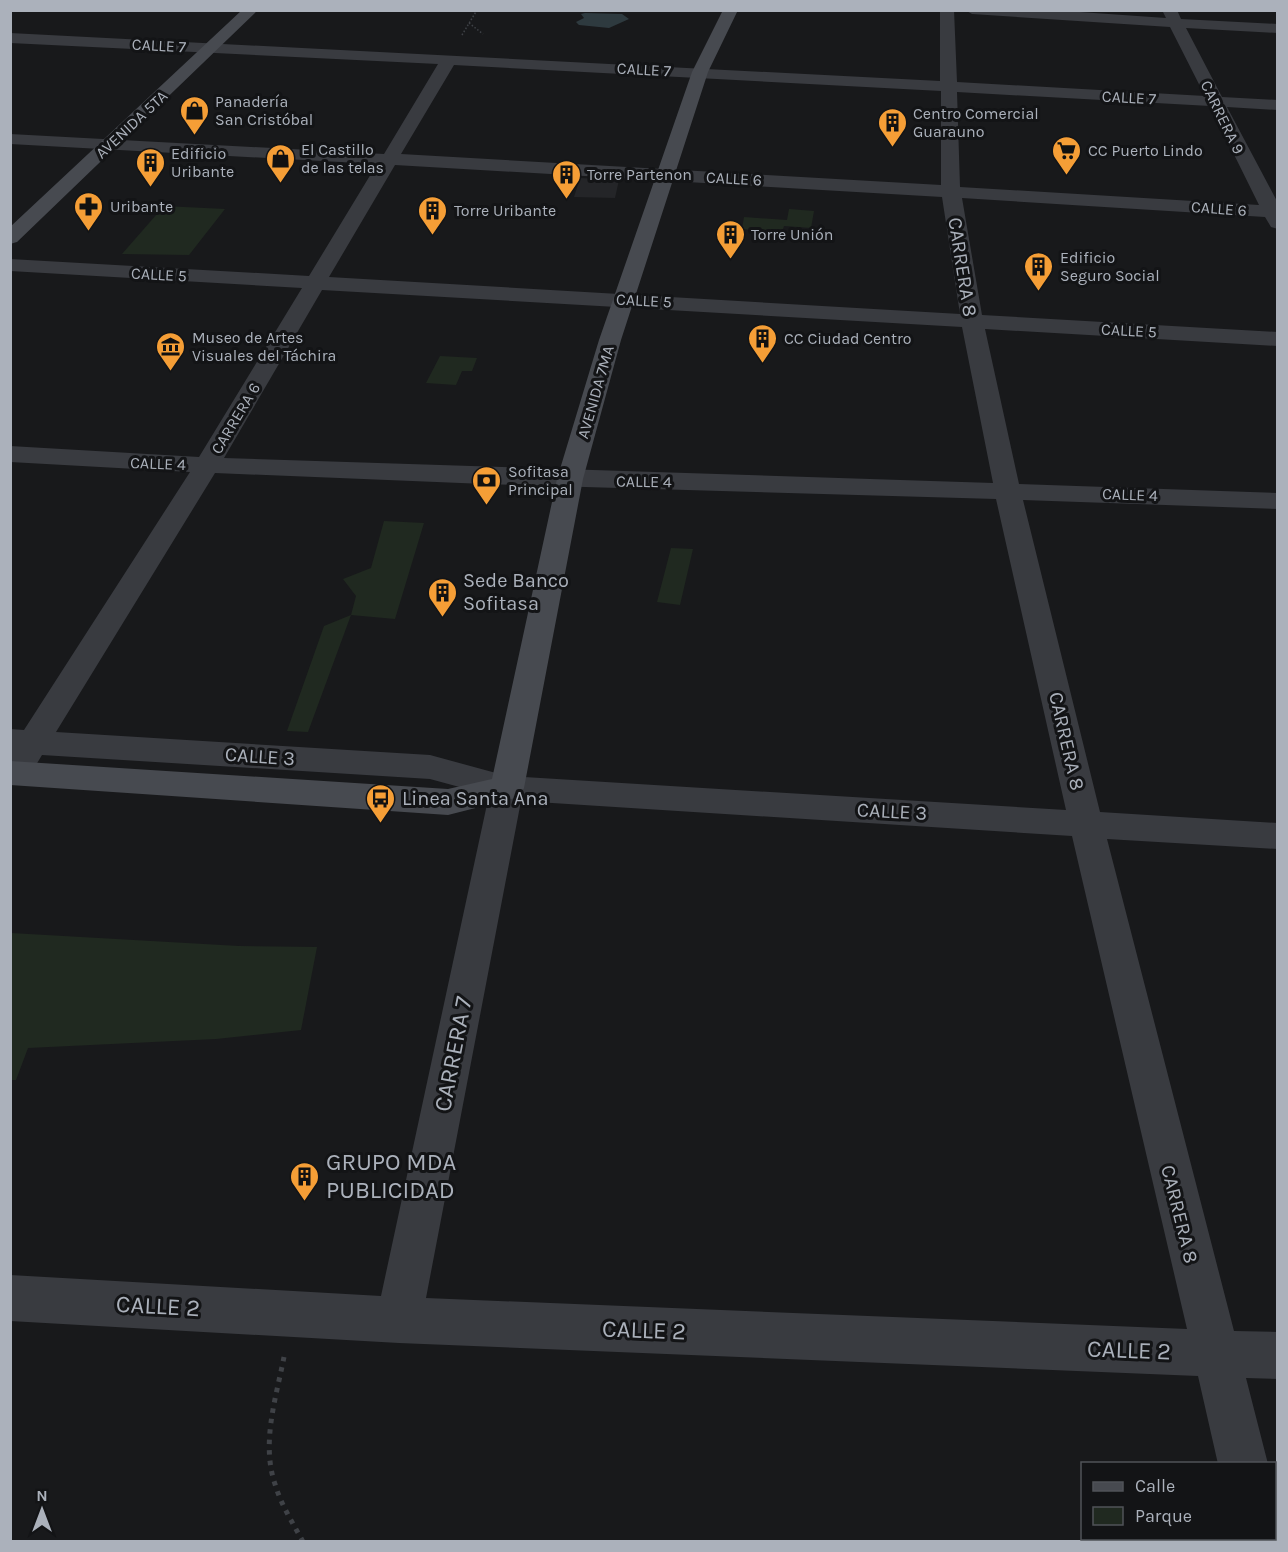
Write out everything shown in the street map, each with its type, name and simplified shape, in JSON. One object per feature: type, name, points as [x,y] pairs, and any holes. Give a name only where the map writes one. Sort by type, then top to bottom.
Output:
[{"type":"street","name":"AVENIDA 5TA","points":[[10,238],[251,10]]},
{"type":"street","name":"AVENIDA 7MA","points":[[507,788],[520,715],[570,479],[624,299],[700,72],[731,10]]},
{"type":"street","name":"CARRERA 8","points":[[947,10],[951,191],[972,321],[1007,489],[1086,823],[1242,1462]]},
{"type":"street","points":[[972,10],[1173,17],[1278,29]]},
{"type":"street","name":"CARRERA 9","points":[[1173,17],[1275,216]]},
{"type":"street","name":"CALLE 7","points":[[10,38],[700,72],[1278,105]]},
{"type":"street","name":"CARRERA 6","points":[[12,773],[22,741],[207,465],[449,60]]},
{"type":"street","name":"CALLE 6","points":[[10,139],[951,191],[1275,216]]},
{"type":"street","name":"CALLE 5","points":[[10,265],[624,299],[1278,339]]},
{"type":"street","name":"CALLE 4","points":[[10,454],[207,465],[570,479],[1007,489],[1278,501]]},
{"type":"street","name":"CALLE 3","points":[[22,741],[430,767],[507,788],[1278,836]]},
{"type":"street","name":"CALLE 3","points":[[12,773],[448,802],[507,788]]},
{"type":"street","name":"CARRERA 7","points":[[399,1320],[507,788]]},
{"type":"street","name":"CALLE 2","points":[[10,1298],[399,1320],[1278,1356]]},
{"type":"path","points":[[291,1315],[272,1426],[270,1465],[280,1498],[303,1542]]},
{"type":"shaded area","points":[[581,14],[622,14],[629,19],[609,28],[579,25],[576,22],[584,18]]},
{"type":"shaded area","points":[[580,178],[619,180],[615,198],[574,197]]},
{"type":"green space","points":[[164,206],[225,209],[189,255],[122,254]]},
{"type":"green space","points":[[789,209],[814,211],[811,228],[784,226],[782,232],[742,229],[744,217],[787,220]]},
{"type":"green space","points":[[440,356],[477,358],[472,371],[462,371],[456,385],[426,383]]},
{"type":"green space","points":[[384,521],[424,523],[395,619],[351,615],[356,596],[343,579],[371,568]]},
{"type":"green space","points":[[671,548],[693,549],[680,605],[657,602]]},
{"type":"green space","points":[[351,615],[308,732],[287,731],[324,626]]},
{"type":"green space","points":[[11,933],[239,946],[317,947],[301,1030],[216,1039],[28,1048],[16,1080],[10,1080]]},
{"type":"place","name":"Panadería San Cristóbal","points":[[194,136]]},
{"type":"place","name":"Centro Comercial Guarauno","points":[[892,148]]},
{"type":"place","name":"CC Puerto Lindo","points":[[1067,176]]},
{"type":"place","name":"El Castillo de las telas","points":[[280,184]]},
{"type":"place","name":"Edificio Uribante","points":[[150,188]]},
{"type":"place","name":"Torre Partenon","points":[[566,200]]},
{"type":"place","name":"Uribante","points":[[89,232]]},
{"type":"place","name":"Torre Uribante","points":[[433,236]]},
{"type":"place","name":"Torre Unión","points":[[730,260]]},
{"type":"place","name":"Edificio Seguro Social","points":[[1039,292]]},
{"type":"place","name":"CC Ciudad Centro","points":[[763,364]]},
{"type":"place","name":"Museo de Artes Visuales del Táchira","points":[[171,372]]},
{"type":"place","name":"Sofitasa Principal","points":[[487,506]]},
{"type":"place","name":"Sede Banco Sofitasa","points":[[442,618]]},
{"type":"place","name":"Linea Santa Ana","points":[[381,824]]},
{"type":"place","name":"GRUPO MDA PUBLICIDAD","points":[[305,1202]]}]
